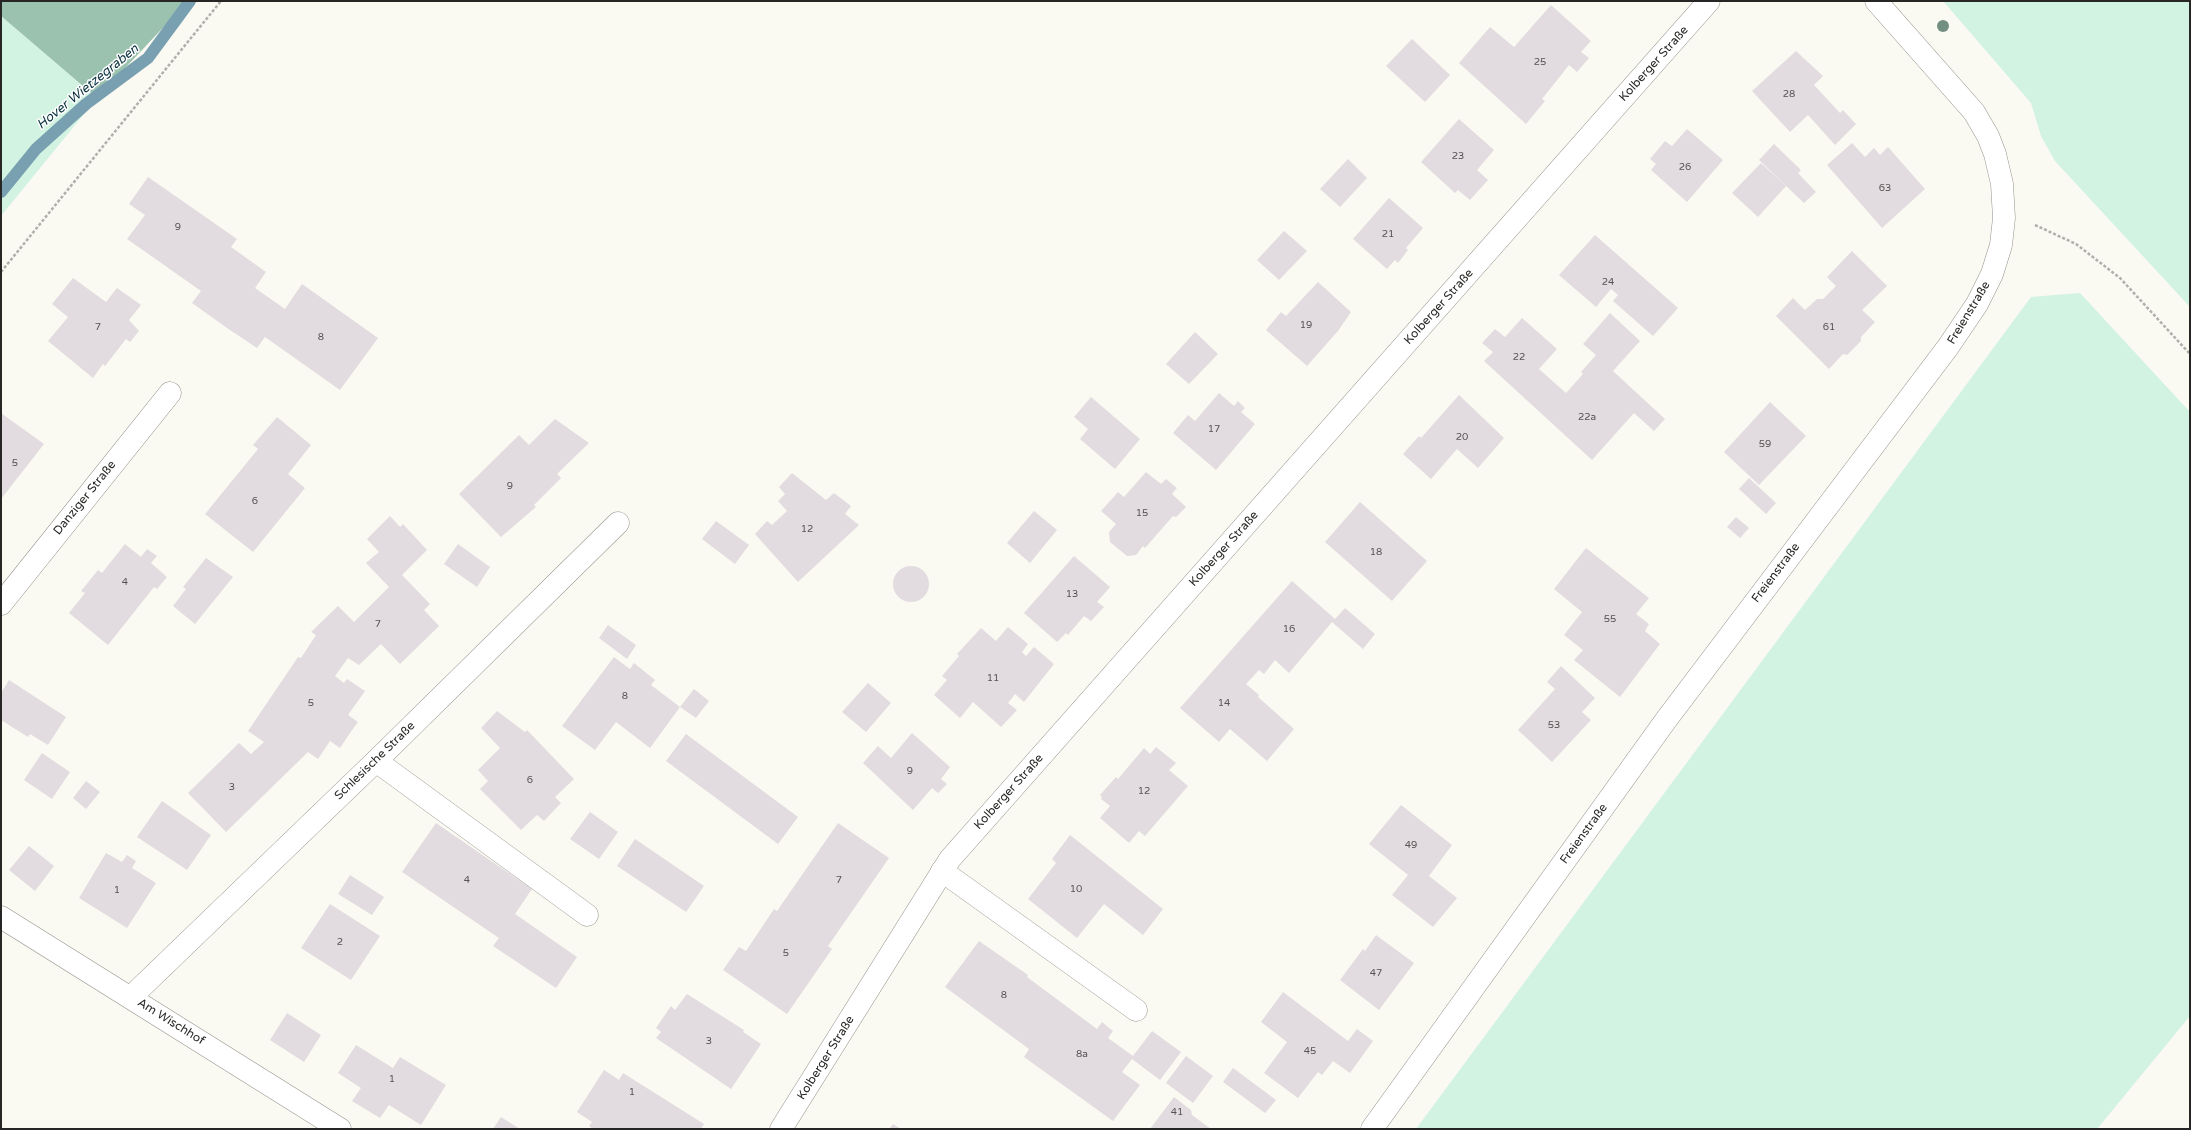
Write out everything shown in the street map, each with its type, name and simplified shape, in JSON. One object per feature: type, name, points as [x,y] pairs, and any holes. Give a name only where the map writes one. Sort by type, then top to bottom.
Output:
[{"type":"street","name":"Kolberger Straße","points":[[781,1129],[950,860],[1709,1]]},
{"type":"street","name":"Freienstraße","points":[[1372,1129],[1666,720],[1948,347],[1977,304],[1992,274],[2001,245],[2004,218],[2002,184],[1995,154],[1988,136],[1974,112],[1876,1]]},
{"type":"street","name":"Danziger Straße","points":[[1,604],[170,393]]},
{"type":"street","name":"Schlesische Straße","points":[[131,997],[376,761],[618,523]]},
{"type":"street","points":[[376,761],[587,914]]},
{"type":"street","points":[[942,871],[1136,1010]]},
{"type":"street","name":"Am Wischhof","points":[[1,917],[340,1129]]},
{"type":"path","points":[[1,272],[221,1]]},
{"type":"path","points":[[2004,218],[2025,220],[2076,244],[2120,278],[2190,354]]},
{"type":"green space","points":[[1,1],[188,1],[97,98],[1,16]]},
{"type":"green space","points":[[1943,1],[2190,1],[2190,307],[2055,161],[2041,136],[2031,103]]},
{"type":"green space","points":[[1,16],[97,98],[1,216]]},
{"type":"green space","points":[[2080,293],[2190,412],[2190,1016],[2097,1129],[1416,1129],[2031,297]]},
{"type":"building","points":[[1551,5],[1591,41],[1581,52],[1589,58],[1577,72],[1569,65],[1542,99],[1545,101],[1526,124],[1459,63],[1490,27],[1514,47]]},
{"type":"building","points":[[1412,39],[1450,75],[1425,102],[1386,66]]},
{"type":"building","points":[[1796,51],[1823,76],[1814,85],[1840,113],[1843,110],[1856,124],[1835,145],[1808,115],[1790,132],[1752,91]]},
{"type":"building","points":[[1459,119],[1494,150],[1477,170],[1488,180],[1470,200],[1458,190],[1455,193],[1421,162]]},
{"type":"building","points":[[1687,129],[1723,160],[1687,202],[1651,170],[1656,164],[1650,159],[1665,141],[1672,146]]},
{"type":"building","points":[[1852,143],[1865,157],[1874,148],[1880,155],[1888,147],[1925,189],[1882,228],[1827,165]]},
{"type":"building","points":[[1774,144],[1801,170],[1798,173],[1816,192],[1804,203],[1759,160]]},
{"type":"building","points":[[1348,159],[1367,178],[1340,207],[1320,189]]},
{"type":"building","points":[[1761,163],[1786,186],[1758,217],[1732,193]]},
{"type":"building","points":[[148,177],[237,239],[231,247],[266,272],[255,288],[285,309],[302,284],[378,338],[340,390],[265,337],[257,348],[227,328],[192,303],[201,291],[127,239],[145,215],[129,204]]},
{"type":"building","points":[[1389,198],[1423,228],[1406,248],[1408,250],[1398,263],[1395,260],[1387,269],[1353,239]]},
{"type":"building","points":[[1284,231],[1307,251],[1279,280],[1257,260]]},
{"type":"building","points":[[1595,235],[1678,308],[1653,336],[1613,301],[1618,295],[1611,289],[1596,307],[1559,275]]},
{"type":"building","points":[[1852,251],[1887,286],[1862,310],[1875,322],[1861,337],[1861,341],[1847,355],[1843,354],[1829,369],[1776,316],[1793,298],[1805,310],[1817,299],[1823,299],[1836,286],[1827,277]]},
{"type":"building","points":[[73,278],[106,302],[117,288],[141,305],[129,320],[139,331],[130,342],[126,339],[105,366],[103,364],[93,378],[48,341],[68,317],[52,304]]},
{"type":"building","points":[[1318,282],[1351,312],[1338,331],[1307,366],[1266,330],[1281,312],[1286,316]]},
{"type":"building","points":[[1610,313],[1640,341],[1613,371],[1665,419],[1654,431],[1634,413],[1592,460],[1484,361],[1493,352],[1482,343],[1495,329],[1505,337],[1522,318],[1557,349],[1539,369],[1566,393],[1583,374],[1581,372],[1596,355],[1583,344]]},
{"type":"building","points":[[1195,332],[1218,354],[1189,384],[1166,364]]},
{"type":"building","points":[[1219,393],[1234,406],[1238,401],[1245,408],[1241,412],[1255,424],[1216,470],[1173,433],[1188,415],[1195,421]]},
{"type":"building","points":[[1459,395],[1504,438],[1478,468],[1457,449],[1431,479],[1403,454],[1419,436],[1421,438]]},
{"type":"building","points":[[1091,397],[1140,439],[1115,469],[1080,439],[1088,429],[1074,417]]},
{"type":"building","points":[[1770,402],[1806,436],[1759,485],[1724,452]]},
{"type":"building","points":[[1,413],[44,444],[1,499]]},
{"type":"building","points":[[277,417],[311,445],[288,474],[305,488],[253,552],[205,514],[258,449],[253,445]]},
{"type":"building","points":[[555,419],[589,443],[557,474],[561,478],[534,505],[536,507],[501,537],[459,494],[519,435],[529,445]]},
{"type":"building","points":[[1146,472],[1161,484],[1166,479],[1177,488],[1172,494],[1186,507],[1176,517],[1173,516],[1145,548],[1143,546],[1136,555],[1127,556],[1110,542],[1109,532],[1116,524],[1101,511],[1118,492],[1124,497]]},
{"type":"building","points":[[792,473],[826,500],[834,493],[851,506],[845,514],[859,525],[798,582],[755,534],[767,521],[772,525],[787,511],[778,501],[785,494],[779,487]]},
{"type":"building","points":[[1749,478],[1776,503],[1766,514],[1739,489]]},
{"type":"building","points":[[1360,502],[1427,561],[1392,601],[1325,542]]},
{"type":"building","points":[[1034,511],[1057,530],[1030,563],[1007,543]]},
{"type":"building","points":[[390,516],[400,527],[403,524],[427,550],[402,575],[430,604],[424,610],[439,626],[400,664],[381,644],[359,665],[348,658],[335,676],[344,683],[347,679],[365,691],[348,715],[358,722],[340,748],[330,741],[318,759],[308,752],[226,832],[188,793],[239,743],[251,754],[264,742],[248,731],[298,657],[301,658],[316,635],[311,632],[338,606],[354,622],[389,587],[366,563],[379,552],[367,539]]},
{"type":"building","points":[[1736,517],[1749,528],[1740,538],[1727,527]]},
{"type":"building","points":[[716,521],[749,545],[735,564],[702,539]]},
{"type":"building","points":[[125,544],[141,557],[147,549],[157,556],[151,563],[167,577],[157,589],[154,587],[108,645],[69,613],[85,593],[81,591],[98,570],[102,573]]},
{"type":"building","points":[[458,544],[490,567],[477,587],[444,564]]},
{"type":"building","points":[[1586,548],[1649,598],[1636,614],[1649,624],[1645,631],[1660,644],[1620,697],[1574,660],[1583,650],[1564,635],[1582,612],[1554,589]]},
{"type":"building","points":[[1074,556],[1110,587],[1097,602],[1104,607],[1091,621],[1084,616],[1068,635],[1066,633],[1057,642],[1024,613]]},
{"type":"building","points":[[206,558],[233,577],[195,624],[173,606],[186,589],[183,587]]},
{"type":"building","points":[[914,566],[924,571],[928,577],[928,591],[924,597],[918,601],[908,602],[898,597],[894,591],[893,581],[898,571],[904,567]]},
{"type":"building","points":[[1292,581],[1335,619],[1345,608],[1375,634],[1363,649],[1332,622],[1289,673],[1275,660],[1264,674],[1259,670],[1246,684],[1259,695],[1258,697],[1294,729],[1267,761],[1230,729],[1219,742],[1180,708]]},
{"type":"building","points":[[608,625],[636,645],[627,659],[599,638]]},
{"type":"building","points":[[1008,627],[1028,644],[1022,652],[1026,656],[1034,647],[1054,664],[1024,702],[1015,694],[1008,703],[1017,710],[1001,727],[973,702],[960,718],[934,695],[947,680],[942,676],[959,656],[957,654],[981,628],[996,641]]},
{"type":"building","points":[[614,657],[630,669],[634,663],[655,680],[651,685],[680,707],[650,748],[616,722],[595,750],[562,726]]},
{"type":"building","points":[[1561,666],[1595,698],[1582,712],[1591,720],[1552,762],[1518,730],[1555,689],[1547,682]]},
{"type":"building","points":[[9,680],[66,717],[48,745],[30,734],[28,737],[1,720],[1,693]]},
{"type":"building","points":[[868,683],[891,703],[866,732],[842,712]]},
{"type":"building","points":[[694,689],[709,701],[696,718],[680,707]]},
{"type":"building","points":[[497,711],[525,732],[527,730],[574,779],[555,797],[561,803],[544,821],[537,815],[521,830],[480,789],[488,781],[478,770],[500,748],[481,728]]},
{"type":"building","points":[[912,733],[950,767],[941,779],[947,784],[938,793],[932,788],[913,810],[863,763],[878,746],[891,758]]},
{"type":"building","points":[[686,734],[798,817],[778,844],[666,761]]},
{"type":"building","points":[[1156,747],[1176,763],[1169,770],[1188,786],[1145,836],[1139,831],[1129,843],[1100,818],[1110,806],[1101,799],[1102,797],[1100,795],[1116,777],[1118,779],[1144,748],[1150,754]]},
{"type":"building","points":[[42,753],[70,772],[52,799],[24,780]]},
{"type":"building","points":[[86,781],[100,792],[86,809],[73,798]]},
{"type":"building","points":[[162,801],[211,835],[187,870],[137,837]]},
{"type":"building","points":[[1401,805],[1452,845],[1429,876],[1457,898],[1433,927],[1392,895],[1408,875],[1369,844]]},
{"type":"building","points":[[590,812],[618,832],[599,859],[570,839]]},
{"type":"building","points":[[436,823],[532,889],[515,914],[577,957],[556,988],[493,946],[499,938],[402,872]]},
{"type":"building","points":[[838,823],[889,858],[828,946],[832,949],[787,1014],[723,970],[739,947],[746,951],[774,909],[777,911]]},
{"type":"building","points":[[1070,835],[1163,909],[1143,935],[1104,904],[1077,938],[1028,899],[1056,863],[1052,859]]},
{"type":"building","points":[[635,839],[704,886],[686,912],[617,866]]},
{"type":"building","points":[[29,846],[54,866],[35,891],[9,870]]},
{"type":"building","points":[[106,853],[122,862],[127,855],[136,861],[132,868],[156,883],[127,928],[79,898]]},
{"type":"building","points":[[350,875],[384,897],[372,915],[338,894]]},
{"type":"building","points":[[330,904],[380,936],[351,980],[301,948]]},
{"type":"building","points":[[1376,935],[1414,963],[1379,1010],[1340,980],[1363,949],[1365,951]]},
{"type":"building","points":[[979,941],[1028,975],[1027,977],[1097,1029],[1102,1022],[1113,1031],[1108,1038],[1133,1056],[1152,1031],[1181,1052],[1160,1080],[1132,1059],[1122,1072],[1140,1085],[1113,1121],[1024,1057],[1029,1049],[945,987]]},
{"type":"building","points":[[1283,992],[1348,1041],[1357,1029],[1373,1041],[1350,1073],[1333,1061],[1322,1075],[1318,1072],[1298,1098],[1264,1073],[1287,1042],[1261,1022]]},
{"type":"building","points":[[687,994],[744,1030],[743,1032],[761,1044],[731,1089],[656,1038],[661,1032],[656,1028],[671,1006],[675,1010]]},
{"type":"building","points":[[287,1013],[321,1035],[304,1062],[270,1040]]},
{"type":"building","points":[[356,1045],[393,1068],[400,1057],[446,1085],[421,1125],[389,1105],[380,1118],[352,1101],[361,1088],[338,1073]]},
{"type":"building","points":[[1186,1056],[1213,1076],[1193,1103],[1166,1083]]},
{"type":"building","points":[[1233,1068],[1276,1100],[1265,1113],[1223,1082]]},
{"type":"building","points":[[604,1070],[619,1080],[623,1073],[704,1124],[701,1129],[593,1129],[589,1126],[592,1122],[577,1112]]},
{"type":"building","points":[[1174,1097],[1191,1110],[1192,1115],[1211,1129],[1150,1129]]},
{"type":"building","points":[[501,1117],[520,1129],[493,1129]]},
{"type":"building","points":[[893,1124],[901,1129],[889,1129]]},
{"type":"waterway","name":"Hover Wietzegraben","points":[[1,192],[36,149],[86,104],[148,58],[190,1]]}]
